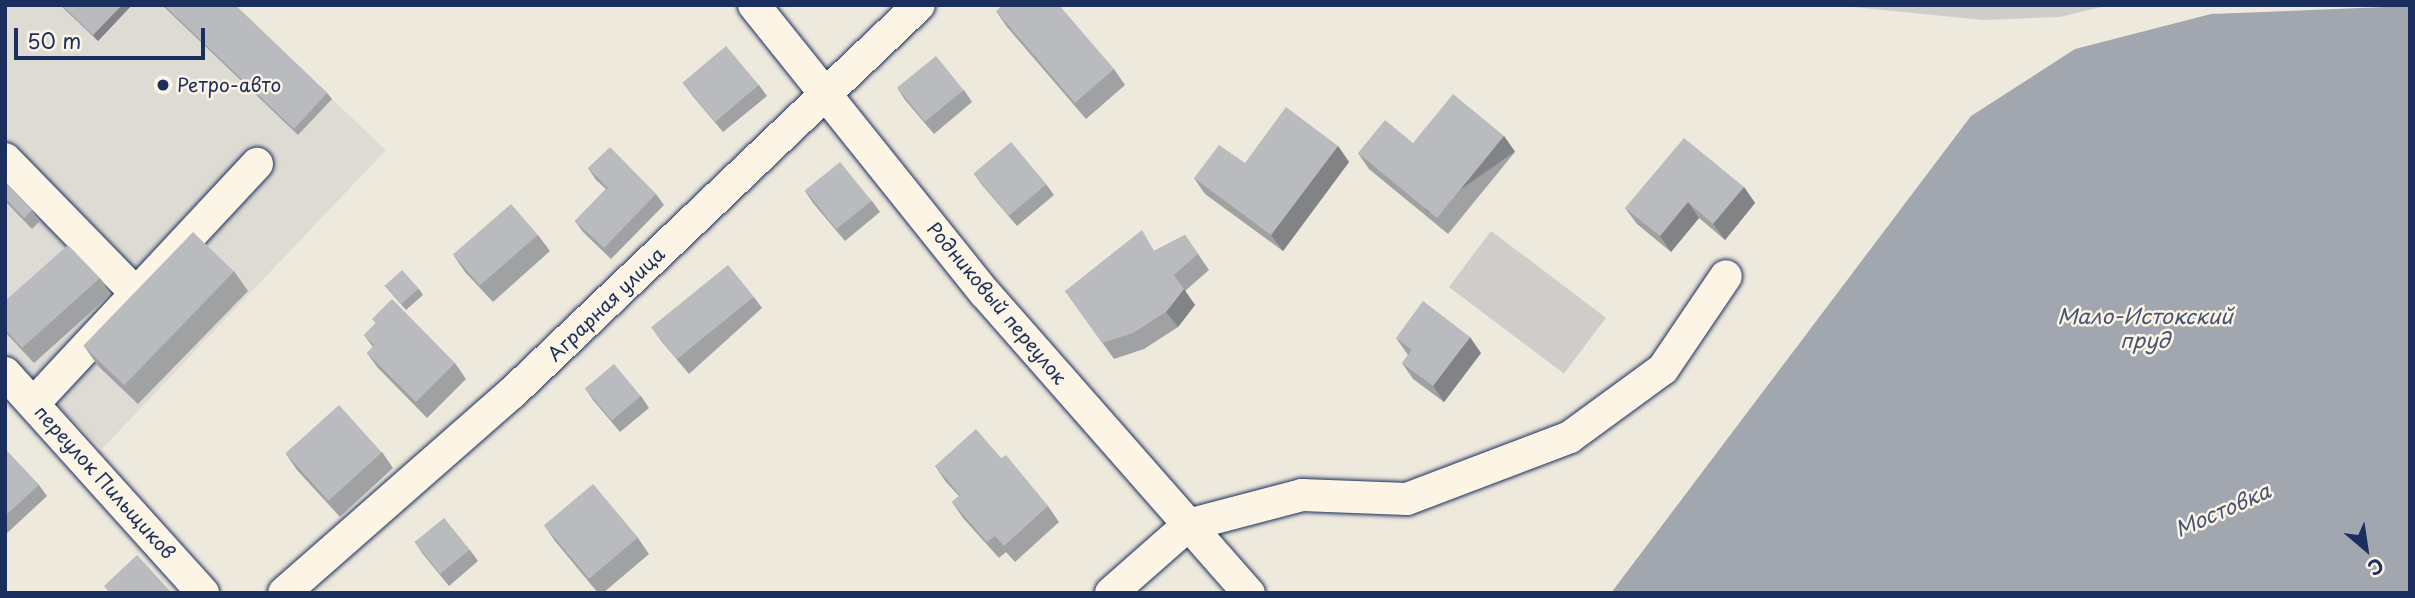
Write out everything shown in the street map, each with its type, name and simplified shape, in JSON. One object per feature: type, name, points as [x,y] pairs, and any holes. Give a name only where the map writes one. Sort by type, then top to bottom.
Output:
[{"type":"street","name":"Родниковый переулок","points":[[754,5],[827,92],[985,293],[1249,593]]},
{"type":"street","name":"Аграрная улица","points":[[284,593],[512,393],[919,5]]},
{"type":"street","points":[[5,159],[135,292]]},
{"type":"street","points":[[34,402],[257,164]]},
{"type":"street","points":[[1111,593],[1188,525],[1302,495],[1407,499],[1570,437],[1663,369],[1726,276]]},
{"type":"street","name":"переулок Пильщиков","points":[[5,373],[34,402],[203,593]]},
{"type":"shaded area","points":[[5,5],[233,5],[386,150],[102,449],[55,403],[48,388],[29,378],[5,353]]},
{"type":"shaded area","points":[[1833,5],[2109,5],[2060,17],[1983,20]]},
{"type":"shaded area","points":[[1491,231],[1606,318],[1564,374],[1449,287]]},
{"type":"water","name":"Мало-Истокский пруд","points":[[2410,6],[2410,593],[1611,593],[1971,116],[2075,49],[2211,14]]},
{"type":"building","points":[[62,5],[122,5],[93,35]]},
{"type":"building","points":[[164,5],[235,5],[327,93],[294,129]]},
{"type":"building","points":[[1003,5],[1059,5],[1114,69],[1075,103],[996,11]]},
{"type":"building","points":[[726,46],[759,85],[715,122],[682,83]]},
{"type":"building","points":[[936,56],[964,90],[925,122],[897,87]]},
{"type":"building","points":[[1453,94],[1504,136],[1437,218],[1358,153],[1385,120],[1413,143]]},
{"type":"building","points":[[1286,107],[1338,146],[1271,235],[1194,178],[1219,145],[1245,163]]},
{"type":"building","points":[[1684,138],[1744,187],[1713,224],[1688,202],[1660,236],[1625,208]]},
{"type":"building","points":[[1011,142],[1046,184],[1009,216],[973,173]]},
{"type":"building","points":[[610,147],[656,194],[604,248],[575,221],[608,188],[588,168]]},
{"type":"building","points":[[840,162],[871,201],[836,229],[805,190]]},
{"type":"building","points":[[5,182],[32,210],[24,218],[5,198]]},
{"type":"building","points":[[511,204],[538,235],[480,285],[453,255]]},
{"type":"building","points":[[1142,230],[1154,251],[1185,235],[1198,254],[1174,275],[1184,289],[1166,312],[1133,333],[1102,343],[1065,291]]},
{"type":"building","points":[[193,232],[234,272],[124,385],[83,346]]},
{"type":"building","points":[[68,245],[100,278],[22,348],[5,329],[5,301]]},
{"type":"building","points":[[728,265],[754,297],[677,359],[651,327]]},
{"type":"building","points":[[402,270],[419,289],[402,304],[385,285]]},
{"type":"building","points":[[392,299],[455,363],[416,402],[367,353],[374,345],[364,335],[376,323],[372,319]]},
{"type":"building","points":[[1423,301],[1470,337],[1433,386],[1402,363],[1412,350],[1396,338]]},
{"type":"building","points":[[614,364],[641,396],[612,421],[585,388]]},
{"type":"building","points":[[339,405],[382,453],[328,501],[285,453]]},
{"type":"building","points":[[976,429],[1001,458],[1006,455],[1048,506],[1004,546],[995,536],[987,542],[952,502],[960,495],[935,466]]},
{"type":"building","points":[[5,449],[39,485],[5,516]]},
{"type":"building","points":[[593,484],[638,538],[589,579],[544,525]]},
{"type":"building","points":[[444,518],[470,550],[440,574],[414,542]]},
{"type":"building","points":[[137,555],[172,593],[110,593],[104,586]]},
{"type":"place","name":"Ретро-авто","points":[[163,85]]},
{"type":"water label","name":"Мостовка","points":[[2222,509]]}]
